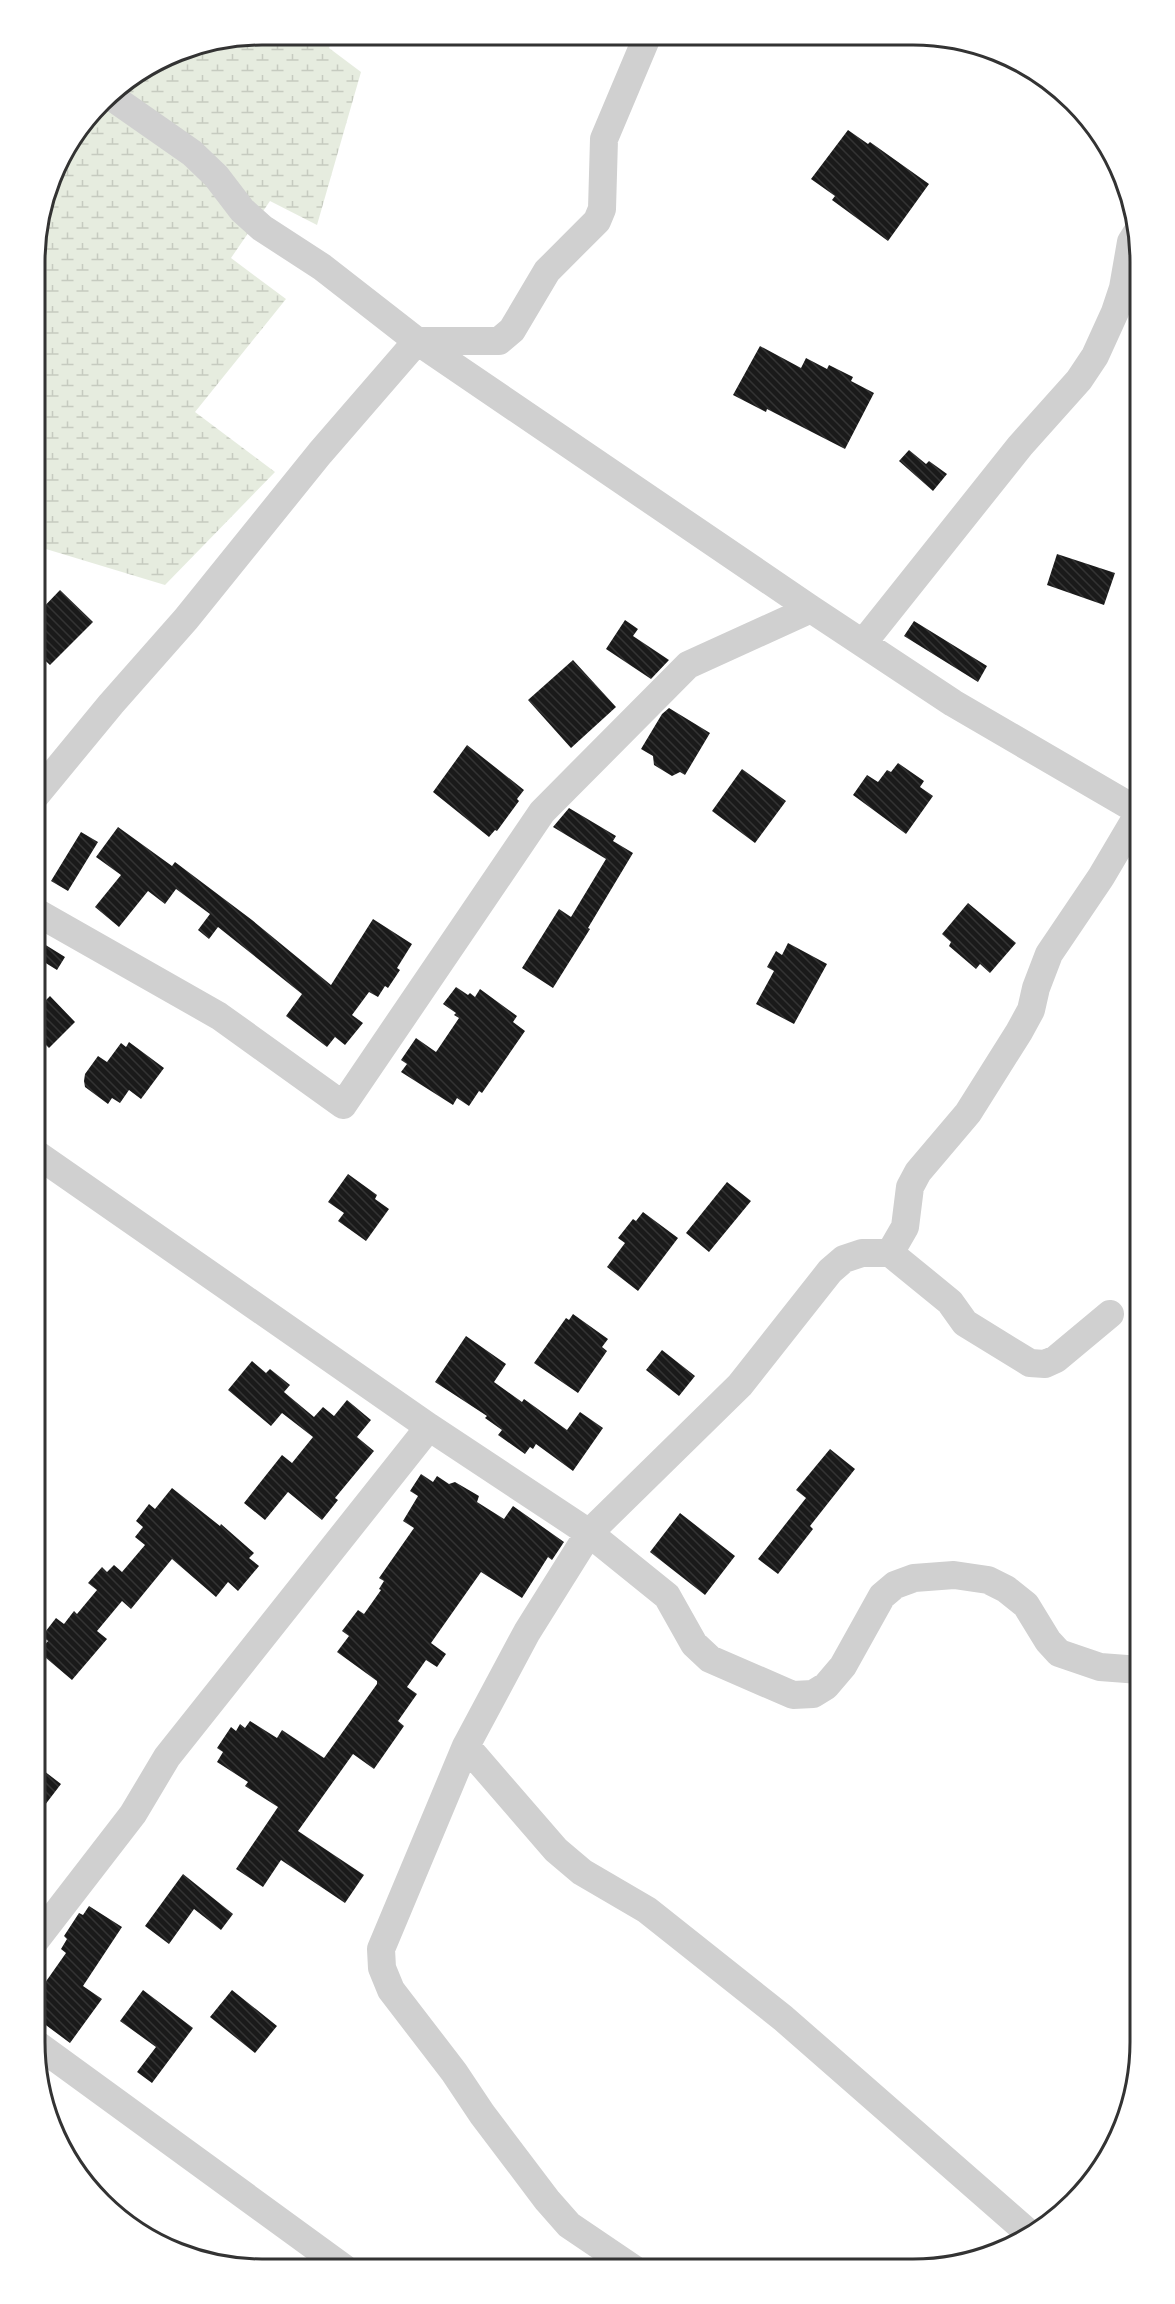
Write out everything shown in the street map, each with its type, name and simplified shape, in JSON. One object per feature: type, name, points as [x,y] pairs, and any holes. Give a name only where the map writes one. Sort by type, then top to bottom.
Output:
[{"type":"street","points":[[45,784],[111,704],[186,619],[320,453],[417,340],[499,340],[512,330],[547,271],[597,220],[602,209],[604,139],[644,45]]},
{"type":"street","points":[[117,101],[192,153],[216,176],[242,210],[262,228],[322,267],[417,340],[953,703],[1130,805]]},
{"type":"street","points":[[864,643],[1020,446],[1079,380],[1095,356],[1115,312],[1123,288],[1130,248]]},
{"type":"street","points":[[45,917],[219,1016],[343,1105],[542,812],[688,665],[811,609]]},
{"type":"street","points":[[890,1253],[905,1227],[910,1187],[918,1172],[968,1113],[1019,1032],[1031,1010],[1036,988],[1049,954],[1097,884],[1130,828]]},
{"type":"street","points":[[45,1160],[429,1427],[589,1533],[667,1596],[694,1644],[710,1659],[793,1695],[813,1694],[826,1686],[843,1666],[882,1596],[895,1585],[914,1578],[954,1575],[987,1581],[1006,1589],[1026,1605],[1048,1641],[1059,1653],[1100,1668],[1130,1670]]},
{"type":"street","points":[[620,2259],[569,2224],[547,2200],[391,1989],[382,1968],[381,1949],[466,1746],[527,1632],[589,1533],[740,1385],[830,1271],[844,1259],[861,1253],[890,1253],[950,1302],[964,1323],[1030,1363],[1045,1364],[1056,1359],[1110,1314]]},
{"type":"street","points":[[45,1928],[133,1815],[166,1757],[429,1427]]},
{"type":"street","points":[[466,1746],[556,1850],[582,1872],[646,1910],[783,2018],[1024,2229]]},
{"type":"street","points":[[45,2050],[332,2259]]},
{"type":"green space","points":[[248,45],[330,45],[329,48],[361,72],[317,225],[270,201],[231,258],[286,299],[195,412],[275,472],[165,585],[45,549],[45,248],[52,206],[67,166],[90,130],[119,99],[153,74],[192,57],[220,49]]},
{"type":"building","points":[[848,130],[868,144],[870,142],[929,184],[888,241],[832,200],[835,196],[811,179]]},
{"type":"building","points":[[760,346],[801,368],[806,358],[827,369],[829,365],[853,377],[851,381],[874,393],[845,449],[767,409],[766,412],[733,395]]},
{"type":"building","points":[[909,450],[926,464],[929,461],[947,474],[933,491],[899,461]]},
{"type":"building","points":[[1057,554],[1115,573],[1104,605],[1047,585]]},
{"type":"building","points":[[60,590],[93,622],[50,665],[45,660],[45,606]]},
{"type":"building","points":[[625,620],[638,629],[633,636],[669,660],[651,679],[606,649]]},
{"type":"building","points":[[914,621],[987,666],[978,682],[904,636]]},
{"type":"building","points":[[573,660],[616,707],[571,748],[528,700]]},
{"type":"building","points":[[669,708],[710,733],[685,775],[680,772],[672,776],[654,765],[653,756],[641,749],[662,714]]},
{"type":"building","points":[[467,745],[524,790],[517,799],[519,801],[497,831],[495,830],[489,837],[433,792]]},
{"type":"building","points":[[898,763],[924,781],[920,787],[933,796],[906,834],[853,795],[867,775],[878,782],[887,770],[891,772]]},
{"type":"building","points":[[742,769],[786,801],[755,843],[712,811]]},
{"type":"building","points":[[569,808],[616,836],[613,841],[633,853],[553,988],[522,968],[559,909],[571,917],[606,859],[553,827]]},
{"type":"building","points":[[118,827],[172,866],[175,862],[252,920],[331,985],[373,919],[412,944],[397,968],[400,970],[388,988],[385,986],[378,997],[369,992],[352,1015],[363,1023],[345,1045],[335,1037],[327,1047],[286,1016],[302,994],[218,927],[209,939],[198,930],[210,914],[176,889],[165,904],[148,891],[119,927],[95,907],[121,875],[96,857]]},
{"type":"building","points":[[81,832],[98,842],[68,891],[51,881]]},
{"type":"building","points":[[968,903],[1016,943],[990,973],[980,964],[976,969],[949,946],[951,942],[942,934]]},
{"type":"building","points":[[788,943],[827,964],[794,1024],[756,1004],[774,971],[767,967],[776,951],[782,955]]},
{"type":"building","points":[[45,945],[65,957],[57,970],[45,963]]},
{"type":"building","points":[[456,987],[475,997],[480,989],[517,1016],[513,1022],[525,1031],[482,1093],[479,1091],[469,1106],[457,1098],[453,1105],[401,1072],[407,1064],[401,1060],[416,1038],[436,1052],[459,1018],[443,1004]]},
{"type":"building","points":[[50,996],[75,1022],[49,1048],[45,1044],[45,1001]]},
{"type":"building","points":[[129,1042],[164,1068],[141,1099],[129,1090],[120,1103],[112,1098],[108,1104],[85,1087],[85,1074],[98,1056],[107,1062],[121,1043],[126,1047]]},
{"type":"building","points":[[348,1174],[377,1195],[375,1199],[389,1209],[366,1241],[338,1221],[344,1213],[328,1202]]},
{"type":"building","points":[[727,1182],[751,1201],[709,1252],[686,1233]]},
{"type":"building","points":[[643,1212],[678,1238],[638,1291],[607,1267],[625,1243],[618,1238],[633,1219],[636,1221]]},
{"type":"building","points":[[573,1314],[608,1339],[602,1347],[607,1351],[578,1393],[534,1363],[566,1318],[569,1320]]},
{"type":"building","points":[[466,1336],[506,1364],[494,1382],[522,1402],[524,1399],[567,1430],[580,1412],[603,1428],[573,1471],[536,1444],[533,1449],[530,1447],[525,1454],[498,1435],[502,1430],[485,1418],[487,1416],[435,1382]]},
{"type":"building","points":[[662,1350],[695,1376],[679,1396],[646,1370]]},
{"type":"building","points":[[252,1361],[266,1373],[270,1369],[290,1385],[284,1392],[314,1417],[323,1407],[334,1416],[347,1400],[371,1420],[357,1437],[374,1451],[335,1498],[338,1500],[322,1520],[288,1492],[265,1520],[244,1503],[282,1455],[292,1463],[313,1437],[282,1413],[271,1426],[228,1390]]},
{"type":"building","points":[[830,1449],[855,1469],[810,1526],[813,1529],[778,1574],[758,1559],[806,1498],[796,1490]]},
{"type":"building","points":[[421,1474],[433,1482],[437,1476],[449,1484],[455,1482],[479,1496],[477,1502],[504,1519],[513,1506],[564,1542],[552,1560],[548,1557],[522,1598],[481,1572],[431,1643],[446,1654],[437,1667],[426,1660],[407,1687],[417,1694],[398,1721],[404,1726],[374,1769],[353,1754],[298,1831],[364,1875],[345,1903],[281,1860],[263,1887],[236,1869],[278,1807],[245,1786],[248,1782],[217,1762],[223,1752],[217,1748],[231,1727],[236,1731],[240,1724],[245,1728],[250,1721],[277,1738],[282,1730],[324,1758],[377,1684],[377,1681],[337,1652],[349,1636],[342,1631],[358,1610],[364,1614],[381,1590],[379,1589],[384,1581],[379,1578],[414,1528],[403,1521],[418,1496],[410,1491]]},
{"type":"building","points":[[172,1488],[220,1526],[221,1524],[254,1553],[249,1558],[259,1566],[238,1591],[228,1582],[216,1597],[172,1559],[131,1609],[122,1601],[97,1631],[107,1639],[72,1680],[45,1657],[45,1645],[48,1641],[45,1638],[45,1632],[56,1618],[64,1624],[74,1611],[77,1614],[97,1590],[88,1583],[102,1567],[107,1572],[114,1565],[122,1572],[145,1545],[135,1537],[143,1527],[136,1521],[149,1504],[155,1509]]},
{"type":"building","points":[[680,1513],[735,1556],[705,1595],[650,1552]]},
{"type":"building","points":[[45,1772],[61,1784],[45,1805]]},
{"type":"building","points":[[183,1874],[233,1914],[221,1930],[194,1909],[169,1944],[145,1926]]},
{"type":"building","points":[[89,1906],[122,1927],[83,1986],[102,1999],[70,2043],[45,2024],[45,1983],[66,1953],[61,1949],[67,1939],[64,1936],[79,1913],[83,1915]]},
{"type":"building","points":[[143,1990],[193,2028],[152,2083],[137,2072],[156,2047],[120,2021]]},
{"type":"building","points":[[232,1990],[277,2026],[255,2053],[210,2017]]}]
